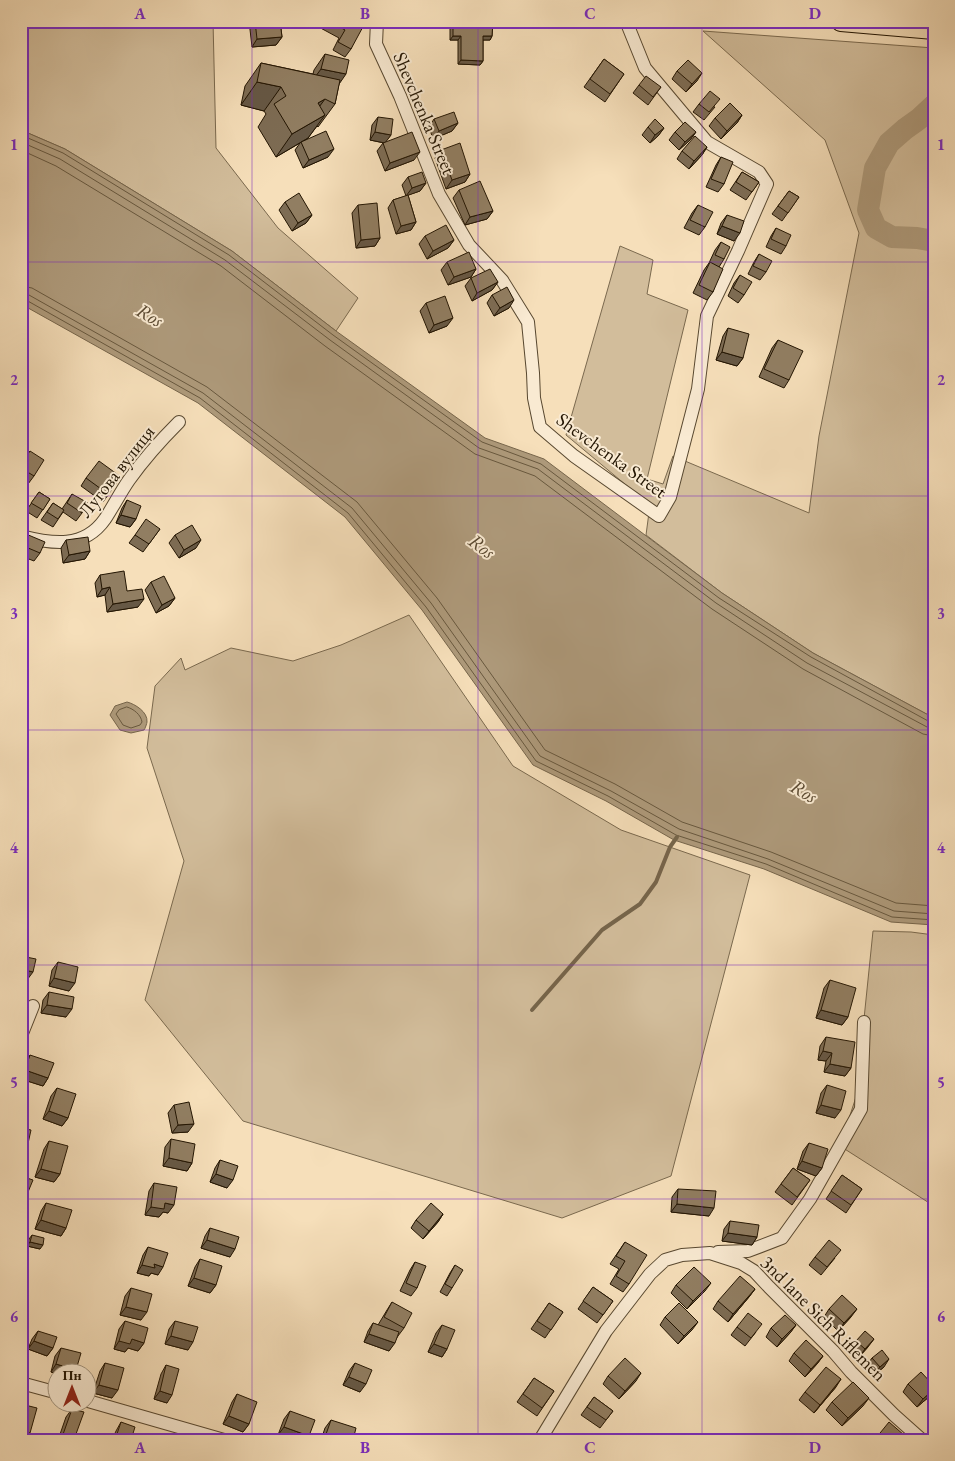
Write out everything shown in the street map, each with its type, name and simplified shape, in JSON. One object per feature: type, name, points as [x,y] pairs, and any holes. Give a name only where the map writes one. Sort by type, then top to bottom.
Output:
[{"type":"main road","points":[[841,21],[934,29]]},
{"type":"street","name":"Shevchenka Street","points":[[377,21],[376,44],[400,96],[439,194],[469,245],[502,280],[528,322],[534,398],[540,427],[574,456],[659,516],[670,497],[698,389],[707,316],[767,184],[759,172],[707,142],[645,68],[626,21]]},
{"type":"street","name":"Лугова вулиця","points":[[21,536],[43,542],[62,542],[82,539],[92,533],[104,520],[128,481],[142,463],[179,422]]},
{"type":"street","points":[[21,1036],[33,1006]]},
{"type":"street","points":[[710,1252],[748,1251],[782,1238],[810,1199],[861,1109],[864,1022]]},
{"type":"street","name":"3nd lane Sich Riflemen","points":[[540,1440],[606,1331],[650,1274],[665,1260],[710,1252],[742,1263],[754,1271],[833,1351],[851,1372],[922,1440]]},
{"type":"street","points":[[21,1383],[48,1390]]},
{"type":"street","points":[[98,1404],[224,1440]]},
{"type":"shaded area","points":[[21,21],[213,21],[216,148],[278,228],[358,298],[336,331],[232,251],[65,149],[21,130]]},
{"type":"shaded area","points":[[703,31],[934,48],[934,718],[813,653],[722,593],[646,535],[650,505],[566,435],[620,246],[653,260],[647,294],[688,310],[647,479],[663,484],[673,456],[809,513],[819,436],[859,233],[825,140]]},
{"type":"shaded area","points":[[409,615],[513,766],[621,830],[750,875],[671,1176],[562,1218],[243,1121],[145,1000],[184,861],[147,748],[155,686],[181,658],[185,670],[231,648],[293,661],[341,645]]},
{"type":"shaded area","points":[[873,931],[934,935],[934,1206],[840,1146],[856,1097]]},
{"type":"water","name":"Ros","points":[[21,130],[65,149],[232,251],[336,331],[485,438],[544,459],[722,593],[813,653],[934,718],[934,925],[891,922],[764,869],[674,840],[606,801],[533,765],[422,610],[345,517],[198,403],[21,304]]},
{"type":"water","points":[[127,702],[137,707],[147,718],[144,730],[131,733],[120,730],[110,715],[115,706]]},
{"type":"building","points":[[255,21],[280,21],[282,37],[257,39]]},
{"type":"building","points":[[329,21],[361,21],[365,23],[351,49],[338,42],[345,30]]},
{"type":"building","points":[[453,21],[493,21],[492,36],[483,36],[483,61],[461,60],[461,36],[453,36]]},
{"type":"building","points":[[325,54],[349,60],[346,74],[321,69]]},
{"type":"building","points":[[604,59],[624,74],[610,94],[590,79]]},
{"type":"building","points":[[688,60],[702,73],[692,84],[677,71]]},
{"type":"building","points":[[261,63],[340,80],[335,104],[325,99],[318,103],[325,115],[292,134],[274,104],[286,96],[281,87],[257,82]]},
{"type":"building","points":[[646,76],[661,87],[653,97],[639,85]]},
{"type":"building","points":[[710,91],[720,99],[709,112],[699,104]]},
{"type":"building","points":[[730,103],[742,115],[727,131],[715,118]]},
{"type":"building","points":[[454,112],[458,123],[439,131],[434,119]]},
{"type":"building","points":[[378,117],[393,119],[391,135],[375,132]]},
{"type":"building","points":[[655,119],[664,128],[655,135],[648,127]]},
{"type":"building","points":[[685,122],[696,132],[685,142],[675,132]]},
{"type":"building","points":[[326,131],[334,149],[309,160],[301,142]]},
{"type":"building","points":[[412,132],[420,152],[390,163],[383,143]]},
{"type":"building","points":[[695,136],[707,147],[694,161],[682,151]]},
{"type":"building","points":[[460,143],[470,174],[452,180],[441,150]]},
{"type":"building","points":[[721,157],[733,162],[724,184],[711,179]]},
{"type":"building","points":[[422,172],[426,183],[412,188],[408,177]]},
{"type":"building","points":[[742,172],[759,182],[752,192],[736,182]]},
{"type":"building","points":[[480,181],[493,211],[470,217],[459,190]]},
{"type":"building","points":[[789,191],[799,197],[788,213],[778,206]]},
{"type":"building","points":[[299,193],[312,215],[298,223],[285,202]]},
{"type":"building","points":[[408,195],[416,222],[401,226],[393,200]]},
{"type":"building","points":[[377,203],[380,238],[361,240],[358,205]]},
{"type":"building","points":[[698,205],[713,212],[705,227],[690,220]]},
{"type":"building","points":[[727,215],[744,221],[740,233],[722,226]]},
{"type":"building","points":[[446,225],[454,240],[433,251],[425,236]]},
{"type":"building","points":[[776,228],[791,235],[786,246],[771,239]]},
{"type":"building","points":[[721,242],[730,247],[724,259],[715,255]]},
{"type":"building","points":[[469,252],[476,269],[454,277],[447,262]]},
{"type":"building","points":[[759,254],[772,261],[766,272],[753,266]]},
{"type":"building","points":[[710,262],[723,269],[713,292],[699,285]]},
{"type":"building","points":[[490,269],[498,282],[477,293],[471,278]]},
{"type":"building","points":[[740,275],[752,282],[744,295],[733,288]]},
{"type":"building","points":[[507,287],[514,300],[500,308],[492,295]]},
{"type":"building","points":[[445,296],[453,318],[434,325],[426,303]]},
{"type":"building","points":[[728,328],[749,334],[743,358],[722,352]]},
{"type":"building","points":[[778,340],[803,351],[789,380],[764,369]]},
{"type":"building","points":[[30,451],[44,460],[34,476],[21,468],[21,464]]},
{"type":"building","points":[[99,461],[121,477],[108,494],[86,478]]},
{"type":"building","points":[[39,492],[50,499],[43,510],[31,503]]},
{"type":"building","points":[[72,494],[88,503],[82,513],[67,503]]},
{"type":"building","points":[[127,500],[141,506],[136,519],[121,515]]},
{"type":"building","points":[[53,503],[64,510],[58,519],[47,512]]},
{"type":"building","points":[[146,519],[160,529],[149,544],[135,535]]},
{"type":"building","points":[[192,525],[201,540],[184,550],[175,535]]},
{"type":"building","points":[[26,534],[45,542],[40,553],[21,545]]},
{"type":"building","points":[[88,537],[90,551],[69,555],[66,540]]},
{"type":"building","points":[[124,571],[127,591],[142,589],[144,599],[113,604],[110,587],[102,589],[100,575]]},
{"type":"building","points":[[164,576],[175,598],[162,605],[151,582]]},
{"type":"building","points":[[21,956],[36,959],[33,972],[21,969]]},
{"type":"building","points":[[58,962],[78,967],[75,983],[54,978]]},
{"type":"building","points":[[830,980],[856,988],[848,1017],[821,1010]]},
{"type":"building","points":[[21,992],[28,995],[24,1004],[21,1003]]},
{"type":"building","points":[[49,992],[74,997],[72,1009],[47,1005]]},
{"type":"building","points":[[826,1037],[855,1042],[851,1068],[830,1064],[832,1053],[823,1051]]},
{"type":"building","points":[[30,1055],[54,1063],[48,1078],[25,1070]]},
{"type":"building","points":[[827,1085],[846,1091],[841,1110],[821,1105]]},
{"type":"building","points":[[57,1088],[76,1094],[68,1118],[49,1111]]},
{"type":"building","points":[[189,1102],[194,1124],[178,1125],[174,1105]]},
{"type":"building","points":[[21,1128],[31,1130],[27,1148],[21,1146]]},
{"type":"building","points":[[171,1139],[195,1144],[192,1163],[169,1158]]},
{"type":"building","points":[[49,1141],[68,1146],[60,1174],[41,1169]]},
{"type":"building","points":[[809,1143],[828,1149],[822,1168],[802,1161]]},
{"type":"building","points":[[220,1160],[238,1166],[233,1180],[216,1174]]},
{"type":"building","points":[[793,1168],[810,1180],[797,1197],[781,1184]]},
{"type":"building","points":[[842,1175],[862,1189],[851,1205],[831,1191]]},
{"type":"building","points":[[21,1176],[33,1180],[28,1192],[21,1190]]},
{"type":"building","points":[[154,1183],[177,1187],[174,1205],[165,1203],[164,1209],[151,1207]]},
{"type":"building","points":[[678,1189],[716,1191],[714,1208],[677,1204]]},
{"type":"building","points":[[46,1203],[72,1210],[66,1228],[41,1220]]},
{"type":"building","points":[[431,1203],[443,1214],[429,1231],[416,1220]]},
{"type":"building","points":[[21,1210],[28,1213],[27,1217],[21,1215]]},
{"type":"building","points":[[21,1215],[28,1217],[22,1237],[21,1237]]},
{"type":"building","points":[[730,1221],[759,1225],[757,1237],[728,1233]]},
{"type":"building","points":[[210,1228],[239,1237],[235,1249],[207,1240]]},
{"type":"building","points":[[32,1235],[44,1238],[43,1245],[30,1242]]},
{"type":"building","points":[[829,1240],[841,1250],[827,1267],[815,1257]]},
{"type":"building","points":[[625,1242],[647,1255],[629,1284],[616,1276],[625,1261],[616,1256]]},
{"type":"building","points":[[148,1247],[168,1253],[163,1267],[154,1264],[155,1268],[142,1265]]},
{"type":"building","points":[[200,1259],[222,1266],[216,1285],[194,1278]]},
{"type":"building","points":[[415,1262],[426,1266],[417,1288],[406,1283]]},
{"type":"building","points":[[455,1265],[463,1270],[452,1288],[445,1284]]},
{"type":"building","points":[[694,1267],[711,1283],[693,1301],[676,1285]]},
{"type":"building","points":[[740,1276],[755,1289],[733,1314],[718,1301]]},
{"type":"building","points":[[593,1287],[613,1301],[603,1315],[583,1301]]},
{"type":"building","points":[[131,1288],[152,1294],[147,1312],[126,1307]]},
{"type":"building","points":[[842,1295],[857,1309],[844,1323],[829,1309]]},
{"type":"building","points":[[392,1302],[412,1313],[404,1328],[384,1317]]},
{"type":"building","points":[[549,1303],[563,1312],[551,1330],[537,1321]]},
{"type":"building","points":[[679,1303],[698,1322],[684,1336],[665,1317]]},
{"type":"building","points":[[748,1313],[762,1324],[751,1338],[737,1327]]},
{"type":"building","points":[[785,1315],[796,1325],[782,1339],[771,1328]]},
{"type":"building","points":[[125,1321],[148,1328],[144,1343],[132,1339],[130,1344],[119,1341]]},
{"type":"building","points":[[175,1321],[198,1327],[193,1342],[171,1336]]},
{"type":"building","points":[[373,1323],[399,1332],[395,1343],[369,1334]]},
{"type":"building","points":[[442,1325],[455,1330],[447,1349],[434,1344]]},
{"type":"building","points":[[38,1331],[57,1337],[53,1348],[34,1341]]},
{"type":"building","points":[[865,1331],[874,1339],[865,1349],[856,1341]]},
{"type":"building","points":[[806,1340],[823,1356],[811,1369],[794,1353]]},
{"type":"building","points":[[61,1348],[81,1353],[78,1364],[56,1364]]},
{"type":"building","points":[[882,1350],[889,1359],[880,1367],[872,1358]]},
{"type":"building","points":[[625,1358],[641,1373],[625,1391],[608,1376]]},
{"type":"building","points":[[105,1363],[124,1368],[118,1390],[99,1385]]},
{"type":"building","points":[[355,1363],[372,1370],[366,1384],[349,1377]]},
{"type":"building","points":[[166,1365],[179,1369],[172,1395],[160,1391]]},
{"type":"building","points":[[826,1367],[841,1379],[820,1405],[805,1392]]},
{"type":"building","points":[[921,1372],[934,1386],[934,1389],[923,1399],[908,1384]]},
{"type":"building","points":[[534,1378],[554,1391],[542,1408],[523,1394]]},
{"type":"building","points":[[853,1382],[869,1398],[848,1418],[832,1402]]},
{"type":"building","points":[[237,1394],[257,1402],[249,1424],[229,1416]]},
{"type":"building","points":[[594,1397],[613,1411],[606,1420],[587,1407]]},
{"type":"building","points":[[21,1404],[37,1408],[30,1433],[21,1431]]},
{"type":"building","points":[[290,1411],[315,1420],[309,1436],[284,1427]]},
{"type":"building","points":[[70,1414],[83,1414],[76,1434],[87,1438],[86,1440],[61,1440]]},
{"type":"building","points":[[331,1420],[356,1428],[353,1440],[333,1440],[325,1437]]},
{"type":"building","points":[[121,1422],[135,1427],[131,1440],[115,1440]]},
{"type":"building","points":[[889,1422],[904,1435],[900,1440],[877,1440],[876,1438]]},
{"type":"building","points":[[401,1434],[415,1440],[398,1440]]},
{"type":"building","points":[[148,1435],[161,1440],[146,1440]]},
{"type":"waterway","points":[[934,105],[889,143],[875,168],[868,210],[876,228],[892,237],[934,241]]},
{"type":"waterway","points":[[532,1010],[602,930],[640,904],[656,882],[670,847],[677,837]]}]
